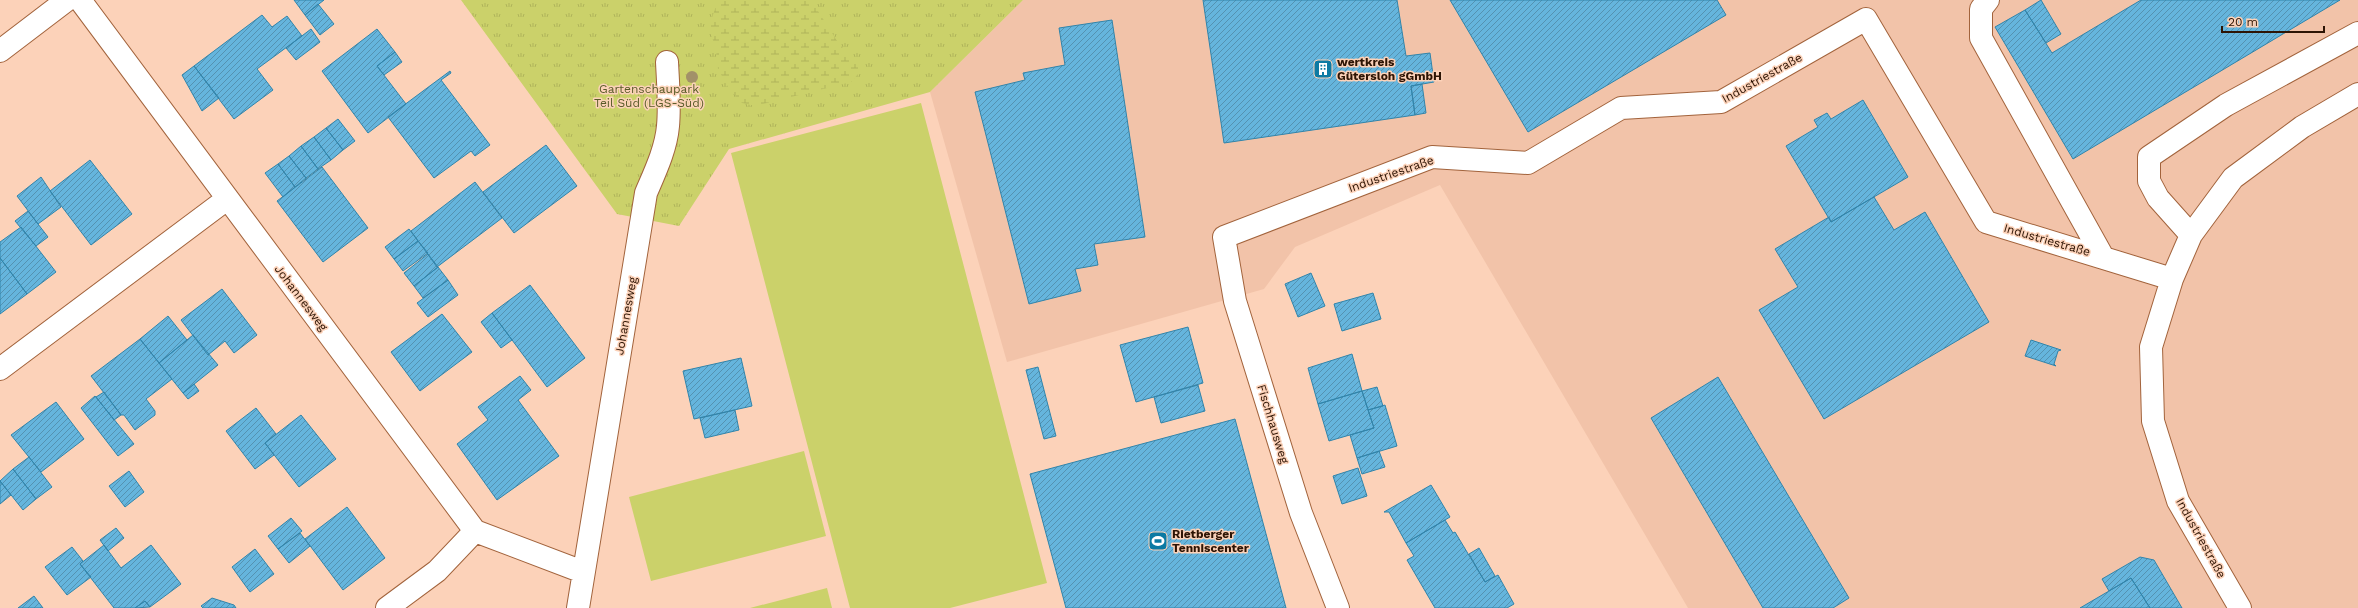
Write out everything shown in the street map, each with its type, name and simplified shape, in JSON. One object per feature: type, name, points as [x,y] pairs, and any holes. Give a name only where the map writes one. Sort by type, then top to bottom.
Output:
[{"type":"street","points":[[0,51],[67,0]]},
{"type":"street","name":"Johannesweg","points":[[80,0],[475,531]]},
{"type":"street","points":[[1988,0],[1981,9],[1981,38],[2104,257]]},
{"type":"street","name":"Industriestraße","points":[[1224,236],[1432,157],[1528,163],[1621,108],[1721,102],[1866,19],[1986,222],[2172,279]]},
{"type":"street","points":[[2191,236],[2158,198],[2149,181],[2149,158],[2226,105],[2358,33]]},
{"type":"street","name":"Johannesweg","points":[[578,608],[646,193],[659,161],[668,128],[669,95],[667,62]]},
{"type":"street","name":"Industriestraße","points":[[2240,608],[2178,501],[2153,421],[2151,347],[2172,279],[2191,236],[2232,178],[2302,127],[2358,94]]},
{"type":"street","points":[[0,369],[227,199]]},
{"type":"street","name":"Fischhausweg","points":[[1224,236],[1235,301],[1301,513],[1338,608]]},
{"type":"street","points":[[387,608],[437,571],[475,531],[583,572]]},
{"type":"shaded area","points":[[1023,0],[2358,0],[2358,608],[1688,608],[1440,185],[1295,247],[1264,289],[1007,362],[930,92]]},
{"type":"green space","name":"Gartenschaupark Teil Süd (LGS-Süd)","points":[[461,0],[1023,0],[930,92],[729,149],[679,226],[617,214]]},
{"type":"green space","points":[[718,0],[811,0],[839,44],[858,63],[858,74],[851,82],[755,106],[742,103],[728,87],[718,69],[716,50],[709,27]]},
{"type":"green space","points":[[921,103],[1047,583],[950,608],[850,608],[731,153]]},
{"type":"green space","points":[[804,451],[826,536],[651,581],[629,497]]},
{"type":"green space","points":[[827,588],[832,608],[750,608]]},
{"type":"building","points":[[294,0],[324,0],[305,15]]},
{"type":"building","name":"wertkreis Gütersloh gGmbH","points":[[1203,0],[1397,0],[1406,56],[1430,53],[1434,82],[1411,86],[1415,115],[1224,143]]},
{"type":"building","name":"wertkreis Gütersloh gGmbH","points":[[1450,0],[1717,0],[1726,15],[1528,132]]},
{"type":"building","points":[[2041,0],[2061,34],[2046,43],[2025,10]]},
{"type":"building","points":[[2141,0],[2340,0],[2073,159],[1995,27],[2025,10],[2052,53]]},
{"type":"building","points":[[318,4],[334,24],[320,35],[305,15]]},
{"type":"building","points":[[262,15],[272,27],[287,16],[302,36],[257,69],[273,90],[234,119],[194,66]]},
{"type":"building","points":[[1112,20],[1145,237],[1094,244],[1098,265],[1075,269],[1081,291],[1029,304],[975,92],[1025,80],[1023,73],[1065,65],[1059,28]]},
{"type":"building","points":[[311,29],[320,42],[296,60],[286,48]]},
{"type":"building","points":[[377,29],[395,52],[377,66],[406,104],[368,133],[322,71]]},
{"type":"building","points":[[395,52],[402,62],[384,75],[377,66]]},
{"type":"building","points":[[194,66],[219,98],[202,111],[182,75]]},
{"type":"building","points":[[450,71],[451,73],[441,80],[490,145],[475,156],[471,151],[434,178],[388,117]]},
{"type":"building","points":[[1422,84],[1426,113],[1415,115],[1411,86]]},
{"type":"building","points":[[1863,100],[1908,177],[1831,222],[1786,146],[1818,127],[1814,120],[1827,113],[1831,119]]},
{"type":"building","points":[[338,119],[355,141],[343,150],[326,128]]},
{"type":"building","points":[[326,128],[343,150],[331,160],[314,137]]},
{"type":"building","points":[[314,137],[331,160],[318,169],[301,146]]},
{"type":"building","points":[[546,145],[577,186],[514,233],[483,192]]},
{"type":"building","points":[[301,146],[318,169],[306,178],[289,156]]},
{"type":"building","points":[[289,156],[306,178],[295,187],[278,164]]},
{"type":"building","points":[[90,160],[132,214],[91,245],[50,191]]},
{"type":"building","points":[[278,164],[295,187],[283,197],[265,173]]},
{"type":"building","points":[[322,167],[368,228],[323,262],[277,201]]},
{"type":"building","points":[[41,177],[61,207],[38,224],[17,196]]},
{"type":"building","points":[[475,182],[502,218],[437,267],[411,231]]},
{"type":"building","points":[[1874,197],[1894,230],[1925,212],[1989,322],[1824,419],[1759,310],[1798,287],[1775,249],[1829,217],[1831,222]]},
{"type":"building","points":[[28,211],[48,237],[36,246],[15,221]]},
{"type":"building","points":[[21,227],[56,272],[27,294],[0,258],[0,242]]},
{"type":"building","points":[[409,229],[418,241],[394,259],[385,247]]},
{"type":"building","points":[[418,241],[428,253],[403,271],[394,259]]},
{"type":"building","points":[[428,254],[438,267],[414,286],[404,273]]},
{"type":"building","points":[[0,258],[27,294],[0,314]]},
{"type":"building","points":[[438,267],[448,280],[423,298],[414,286]]},
{"type":"building","points":[[1311,273],[1325,306],[1298,317],[1285,284]]},
{"type":"building","points":[[448,280],[458,295],[428,317],[417,303]]},
{"type":"building","points":[[530,285],[585,358],[547,387],[492,313]]},
{"type":"building","points":[[222,289],[257,335],[234,353],[225,341],[208,355],[181,320]]},
{"type":"building","points":[[1373,293],[1381,319],[1342,331],[1334,304]]},
{"type":"building","points":[[492,313],[512,340],[501,348],[481,322]]},
{"type":"building","points":[[442,314],[472,352],[420,391],[391,352]]},
{"type":"building","points":[[168,316],[187,340],[159,363],[140,339]]},
{"type":"building","points":[[1188,327],[1203,383],[1136,402],[1120,345]]},
{"type":"building","points":[[193,335],[218,365],[183,393],[159,363]]},
{"type":"building","points":[[140,339],[172,379],[146,399],[155,411],[155,415],[135,430],[124,415],[121,415],[91,376]]},
{"type":"building","points":[[2031,340],[2061,350],[2058,351],[2054,364],[2056,366],[2025,356]]},
{"type":"building","points":[[1352,354],[1362,391],[1318,404],[1308,368]]},
{"type":"building","points":[[741,358],[752,406],[694,419],[683,371]]},
{"type":"building","points":[[1038,367],[1056,436],[1044,439],[1026,370]]},
{"type":"building","points":[[520,376],[531,390],[518,400],[559,456],[497,500],[457,444],[488,420],[478,407]]},
{"type":"building","points":[[1718,377],[1849,598],[1833,608],[1763,608],[1651,418]]},
{"type":"building","points":[[194,384],[199,391],[188,399],[183,393]]},
{"type":"building","points":[[1198,385],[1205,411],[1161,423],[1154,397]]},
{"type":"building","points":[[1377,387],[1383,406],[1368,410],[1362,391]]},
{"type":"building","points":[[1362,391],[1374,428],[1329,441],[1318,404]]},
{"type":"building","points":[[104,392],[121,415],[114,420],[96,397]]},
{"type":"building","points":[[95,396],[134,444],[118,456],[81,408]]},
{"type":"building","points":[[56,402],[84,439],[41,472],[11,435]]},
{"type":"building","points":[[1385,405],[1397,446],[1357,458],[1350,435],[1374,428],[1368,410]]},
{"type":"building","points":[[256,408],[276,434],[265,443],[274,455],[255,469],[226,431]]},
{"type":"building","points":[[735,410],[739,430],[705,438],[700,418]]},
{"type":"building","points":[[301,415],[336,459],[299,487],[265,443]]},
{"type":"building","name":"Rietberger Tenniscenter","points":[[1235,419],[1286,608],[1066,608],[1030,474]]},
{"type":"building","points":[[1379,451],[1385,467],[1362,474],[1357,458]]},
{"type":"building","points":[[29,457],[52,487],[36,499],[13,469]]},
{"type":"building","points":[[1358,468],[1367,496],[1342,504],[1333,476]]},
{"type":"building","points":[[13,469],[36,499],[23,510],[0,481]]},
{"type":"building","points":[[129,471],[144,492],[125,507],[109,486]]},
{"type":"building","points":[[0,481],[11,495],[0,504]]},
{"type":"building","points":[[1431,485],[1450,517],[1406,543],[1389,512],[1384,512]]},
{"type":"building","points":[[347,507],[385,558],[343,590],[305,539]]},
{"type":"building","points":[[291,518],[302,531],[278,549],[268,536]]},
{"type":"building","points":[[1445,520],[1453,533],[1455,532],[1485,582],[1498,575],[1514,604],[1507,608],[1435,608],[1407,560],[1414,556],[1406,543]]},
{"type":"building","points":[[116,528],[124,538],[108,551],[100,540]]},
{"type":"building","points":[[300,533],[310,546],[289,563],[278,549]]},
{"type":"building","points":[[104,545],[121,568],[151,545],[181,584],[150,607],[145,601],[135,608],[114,608],[80,564]]},
{"type":"building","points":[[72,547],[83,561],[80,564],[91,577],[67,595],[45,567]]},
{"type":"building","points":[[1479,548],[1495,576],[1485,582],[1469,554]]},
{"type":"building","points":[[255,549],[274,574],[250,592],[232,567]]},
{"type":"building","points":[[2140,557],[2154,560],[2182,608],[2150,608],[2131,578],[2109,591],[2102,579]]},
{"type":"building","points":[[2131,578],[2150,608],[2080,608],[2109,591]]},
{"type":"building","points":[[34,596],[43,608],[18,608]]},
{"type":"building","points":[[212,598],[234,605],[236,608],[203,608],[201,606]]},
{"type":"building","points":[[145,601],[150,607],[135,608]]},
{"type":"place","name":"wertkreis Gütersloh gGmbH","points":[[1323,69]]},
{"type":"place","name":"Rietberger Tenniscenter","points":[[1158,541]]}]
